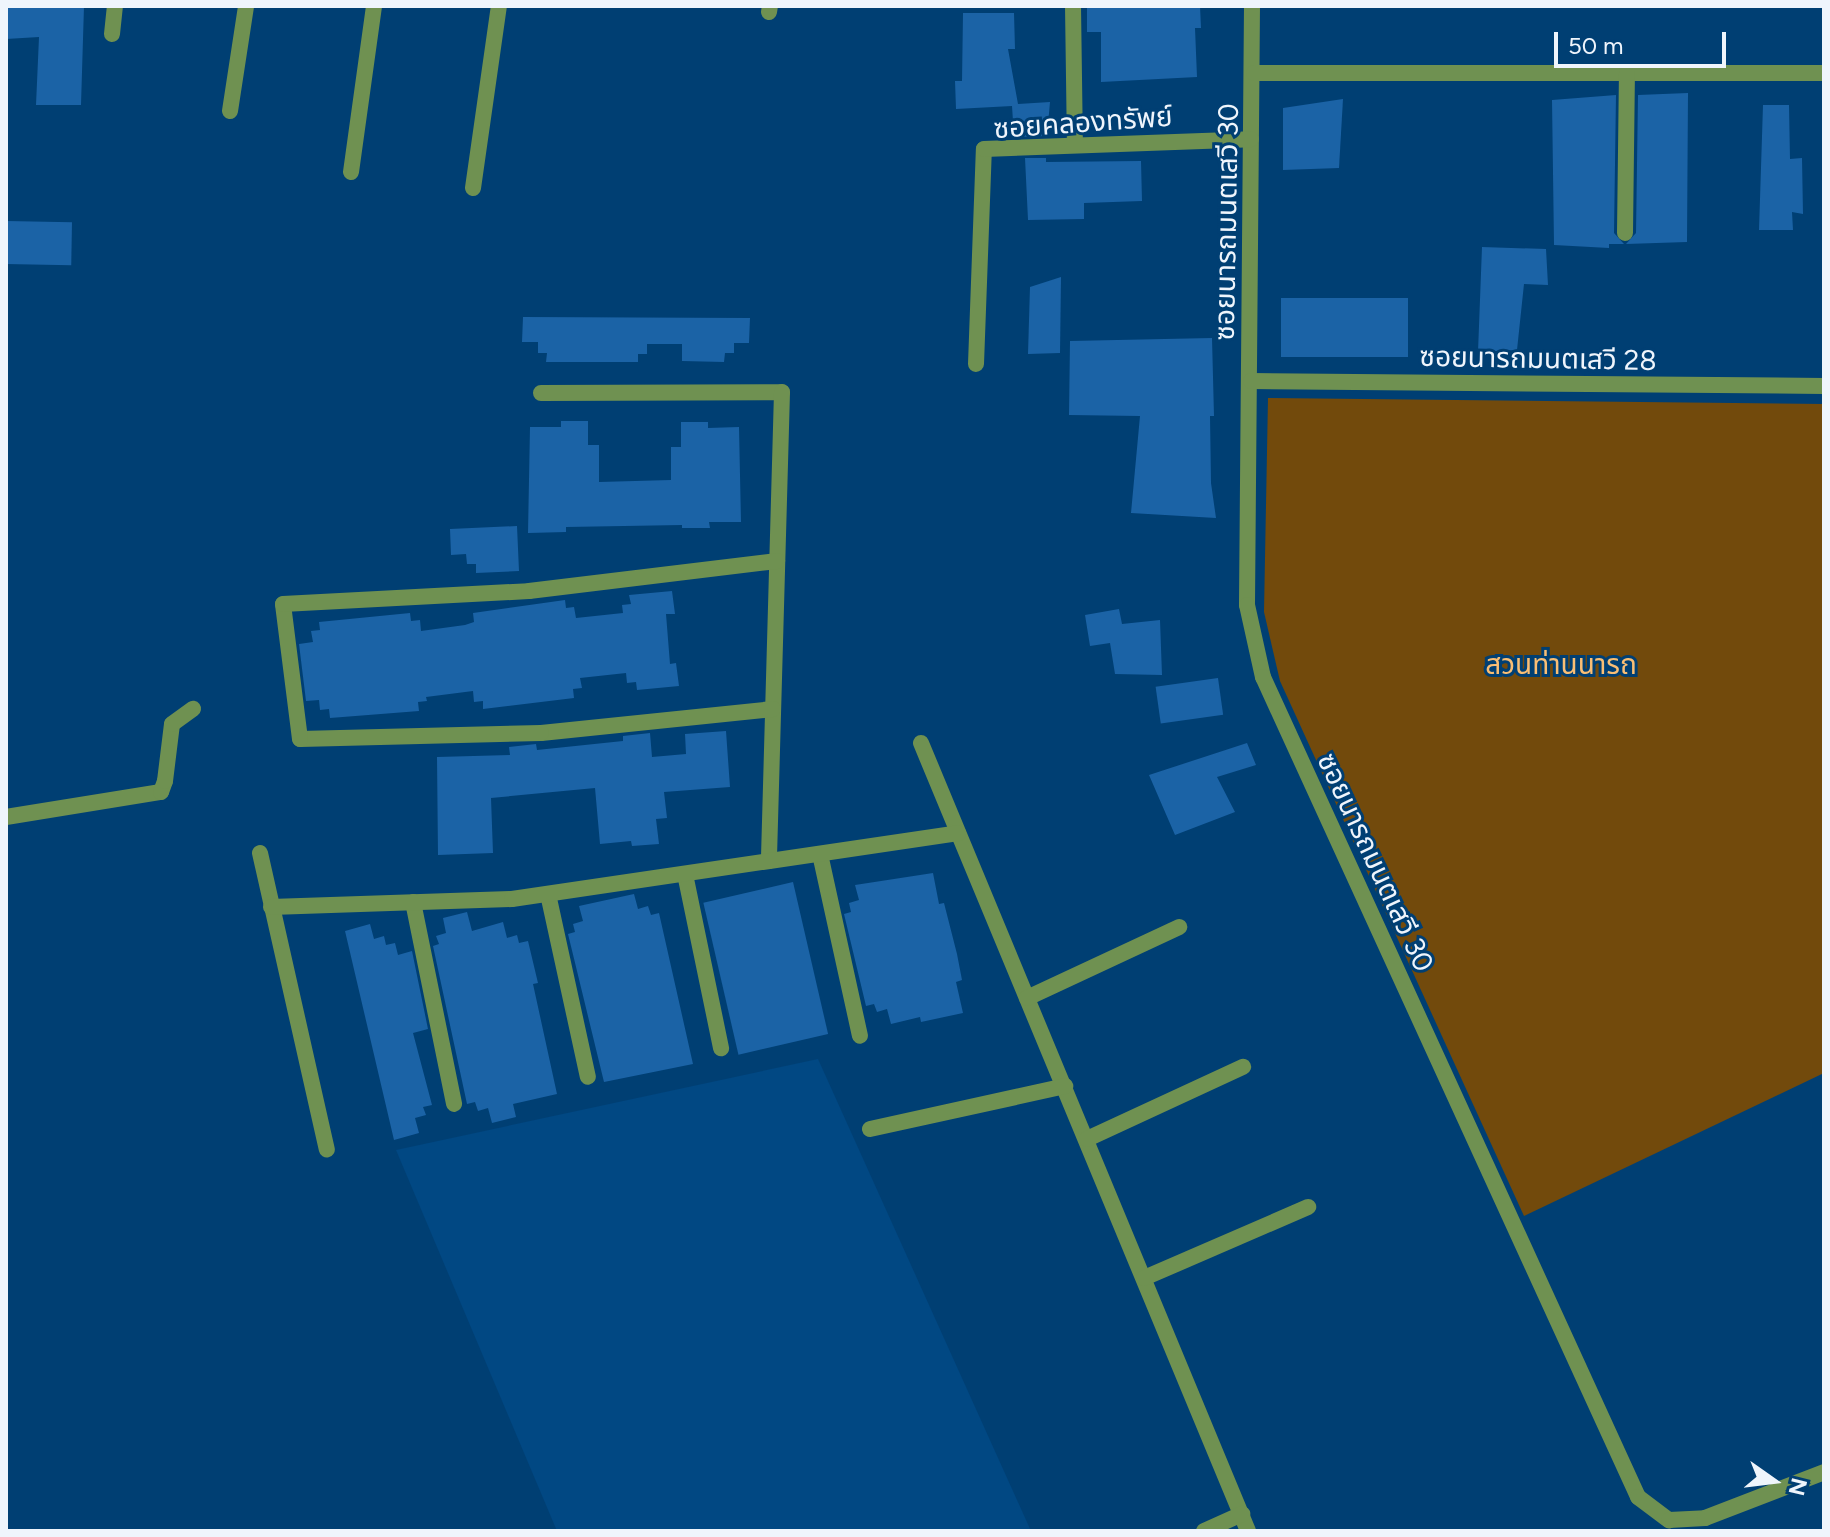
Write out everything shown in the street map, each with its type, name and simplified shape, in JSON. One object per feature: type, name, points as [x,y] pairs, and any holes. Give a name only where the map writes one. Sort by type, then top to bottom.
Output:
[{"type":"street","points":[[112,34],[115,6]]},
{"type":"street","points":[[230,111],[246,6]]},
{"type":"street","points":[[351,172],[374,6]]},
{"type":"street","points":[[473,188],[499,6]]},
{"type":"street","points":[[1073,6],[1075,145]]},
{"type":"street","name":"ซอยนารถมนตเสวี 30","points":[[1252,6],[1254,73],[1247,605],[1263,677],[1638,1497],[1669,1520],[1705,1518],[1824,1472]]},
{"type":"street","points":[[1254,73],[1824,73]]},
{"type":"street","points":[[1625,233],[1627,74]]},
{"type":"street","name":"ซอยคลองทรัพย์","points":[[976,364],[984,149],[1251,139]]},
{"type":"street","name":"ซอยนารถมนตเสวี 28","points":[[1251,381],[1824,386]]},
{"type":"street","points":[[541,393],[782,392],[769,861]]},
{"type":"street","points":[[773,709],[541,733],[300,739],[283,604],[529,591],[777,561]]},
{"type":"street","points":[[6,817],[161,792],[172,724],[193,709]]},
{"type":"street","points":[[921,743],[1248,1531]]},
{"type":"street","points":[[271,907],[512,899],[958,833]]},
{"type":"street","points":[[260,853],[327,1150]]},
{"type":"street","points":[[820,854],[860,1036]]},
{"type":"street","points":[[685,874],[721,1048]]},
{"type":"street","points":[[548,894],[588,1077]]},
{"type":"street","points":[[413,902],[454,1104]]},
{"type":"street","points":[[1027,998],[1179,927]]},
{"type":"street","points":[[1087,1139],[1243,1067]]},
{"type":"street","points":[[870,1129],[1065,1086]]},
{"type":"street","points":[[1144,1278],[1308,1207]]},
{"type":"street","points":[[1204,1531],[1242,1514]]},
{"type":"shaded area","points":[[818,1059],[1031,1531],[557,1531],[396,1150]]},
{"type":"green space","name":"สวนท่านนารถ","points":[[1268,398],[1824,404],[1824,1073],[1524,1216],[1280,681],[1264,612]]},
{"type":"building","points":[[6,6],[84,6],[81,105],[36,105],[39,37],[6,39]]},
{"type":"building","points":[[1087,6],[1200,6],[1201,28],[1195,28],[1197,77],[1101,82],[1101,32],[1087,32]]},
{"type":"building","points":[[963,13],[1014,13],[1015,49],[1008,49],[1018,104],[1050,102],[1047,136],[1014,137],[1012,106],[956,109],[955,81],[962,81]]},
{"type":"building","points":[[1688,93],[1687,242],[1626,244],[1636,233],[1638,95]]},
{"type":"building","points":[[1616,95],[1614,233],[1624,244],[1609,244],[1609,248],[1554,245],[1552,100]]},
{"type":"building","points":[[1343,99],[1339,168],[1283,170],[1283,108]]},
{"type":"building","points":[[1763,105],[1789,105],[1790,159],[1802,158],[1803,214],[1792,212],[1793,230],[1759,230]]},
{"type":"building","points":[[1025,158],[1046,158],[1046,162],[1141,161],[1142,201],[1084,203],[1084,219],[1028,220]]},
{"type":"building","points":[[6,221],[72,222],[71,265],[6,264]]},
{"type":"building","points":[[1482,247],[1546,249],[1548,285],[1524,284],[1517,350],[1478,352]]},
{"type":"building","points":[[1061,277],[1060,353],[1028,354],[1030,287]]},
{"type":"building","points":[[1281,298],[1408,298],[1408,357],[1281,357]]},
{"type":"building","points":[[523,317],[750,318],[749,343],[734,343],[734,353],[725,353],[724,362],[682,361],[682,344],[647,344],[647,354],[638,354],[638,362],[546,362],[547,353],[538,353],[538,342],[522,342]]},
{"type":"building","points":[[1212,338],[1214,416],[1210,416],[1211,483],[1216,518],[1131,513],[1140,416],[1069,415],[1070,341]]},
{"type":"building","points":[[561,421],[588,421],[588,445],[599,445],[599,482],[671,480],[671,447],[681,447],[681,422],[708,422],[708,428],[739,427],[741,522],[709,522],[710,528],[682,528],[682,525],[566,527],[566,532],[528,533],[530,427],[561,427]]},
{"type":"building","points":[[517,526],[519,571],[476,573],[476,564],[467,564],[466,554],[451,555],[450,529]]},
{"type":"building","points":[[672,591],[675,614],[666,614],[670,664],[676,663],[679,686],[637,690],[636,682],[627,683],[626,673],[580,678],[582,688],[573,689],[574,698],[483,709],[483,701],[474,702],[473,691],[426,697],[427,701],[418,702],[419,711],[330,718],[329,709],[320,710],[319,700],[306,701],[299,644],[313,642],[311,631],[320,630],[319,622],[410,613],[411,621],[420,620],[421,631],[474,622],[473,613],[565,600],[566,608],[574,607],[576,618],[623,613],[622,605],[631,604],[629,595]]},
{"type":"building","points":[[1119,609],[1122,624],[1160,620],[1162,675],[1115,674],[1110,643],[1090,646],[1085,615]]},
{"type":"building","points":[[1218,678],[1223,715],[1161,723],[1156,687]]},
{"type":"building","points":[[726,731],[730,787],[664,792],[667,818],[656,819],[659,844],[632,846],[631,841],[600,844],[595,788],[491,798],[493,853],[438,855],[437,757],[510,755],[509,747],[536,744],[537,750],[623,741],[623,736],[650,733],[652,757],[686,754],[685,734]]},
{"type":"building","points":[[1247,743],[1256,765],[1217,777],[1235,812],[1175,835],[1149,775]]},
{"type":"building","points":[[933,873],[939,904],[944,903],[957,954],[962,980],[956,982],[963,1013],[921,1022],[920,1017],[891,1024],[887,1009],[877,1012],[874,1004],[866,1006],[844,914],[851,912],[849,903],[859,900],[855,885]]},
{"type":"building","points":[[793,882],[828,1034],[738,1055],[703,903]]},
{"type":"building","points":[[634,894],[638,909],[648,906],[651,915],[659,913],[693,1064],[604,1082],[568,934],[575,932],[573,924],[583,921],[579,906]]},
{"type":"building","points":[[467,912],[472,931],[503,922],[507,938],[517,935],[519,943],[528,941],[538,983],[533,984],[557,1094],[513,1104],[516,1117],[492,1123],[488,1108],[478,1111],[475,1102],[467,1104],[433,946],[439,944],[436,936],[446,933],[443,918]]},
{"type":"building","points":[[370,924],[374,939],[384,936],[386,945],[395,943],[398,955],[412,951],[428,1029],[413,1033],[432,1105],[423,1107],[426,1115],[415,1118],[419,1133],[394,1140],[345,931]]}]
